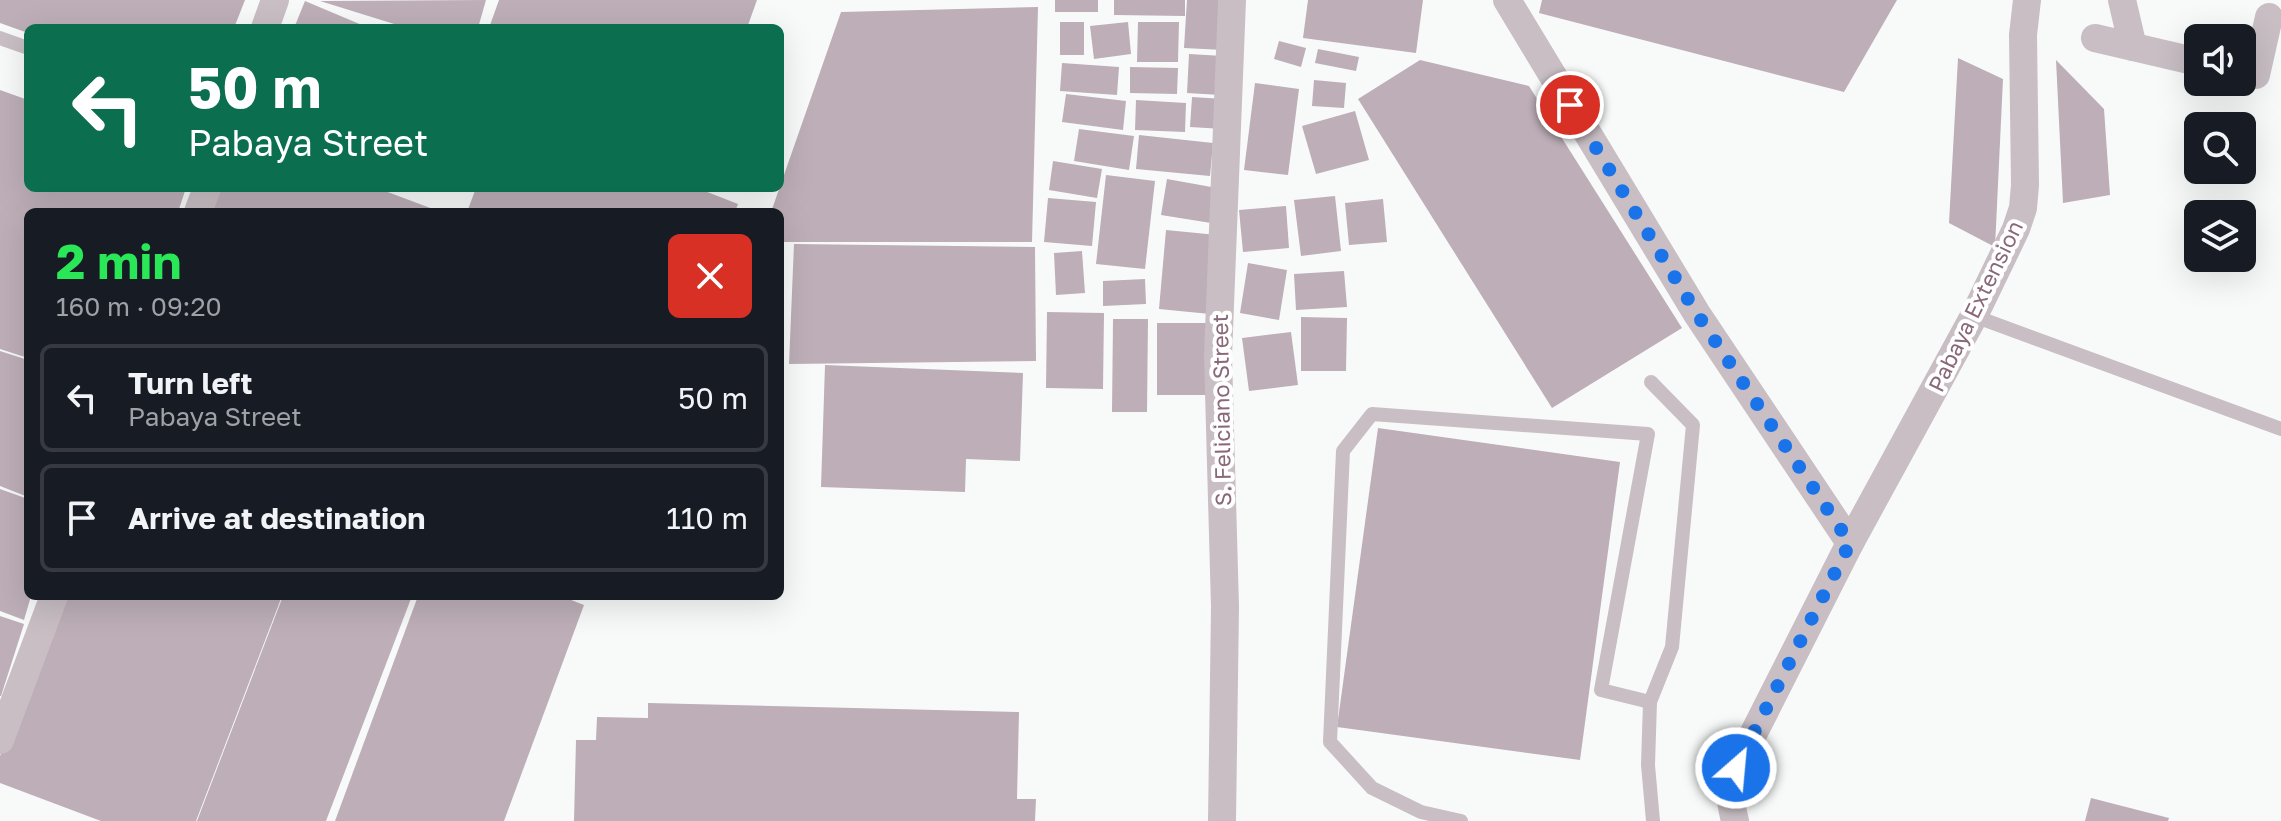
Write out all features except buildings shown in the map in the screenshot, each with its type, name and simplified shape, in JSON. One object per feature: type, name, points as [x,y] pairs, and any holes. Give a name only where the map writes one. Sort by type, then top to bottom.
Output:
[{"type":"street","points":[[266,24],[275,0]]},
{"type":"street","name":"S. Feliciano Street","points":[[1222,821],[1225,607],[1218,356],[1232,0]]},
{"type":"street","points":[[1507,0],[1697,314],[1850,543]]},
{"type":"street","name":"Pabaya Extension","points":[[1735,821],[1729,797],[1730,782],[1850,543],[1974,316],[2023,208],[2023,35],[2027,0]]},
{"type":"street","points":[[2122,0],[2133,47]]},
{"type":"street","points":[[2260,75],[2269,17]]},
{"type":"street","points":[[2095,38],[2184,59]]},
{"type":"street","points":[[0,740],[52,600]]},
{"type":"lane","points":[[0,38],[24,47]]},
{"type":"lane","points":[[1974,316],[2281,429]]},
{"type":"lane","points":[[1651,382],[1693,425],[1672,647],[1650,702],[1648,765],[1653,821]]},
{"type":"lane","points":[[1461,821],[1421,812],[1372,788],[1330,742],[1343,451],[1372,414],[1648,434],[1601,690],[1650,702]]},
{"type":"route","points":[[1570,105],[1697,314],[1850,543],[1736,768]]}]
